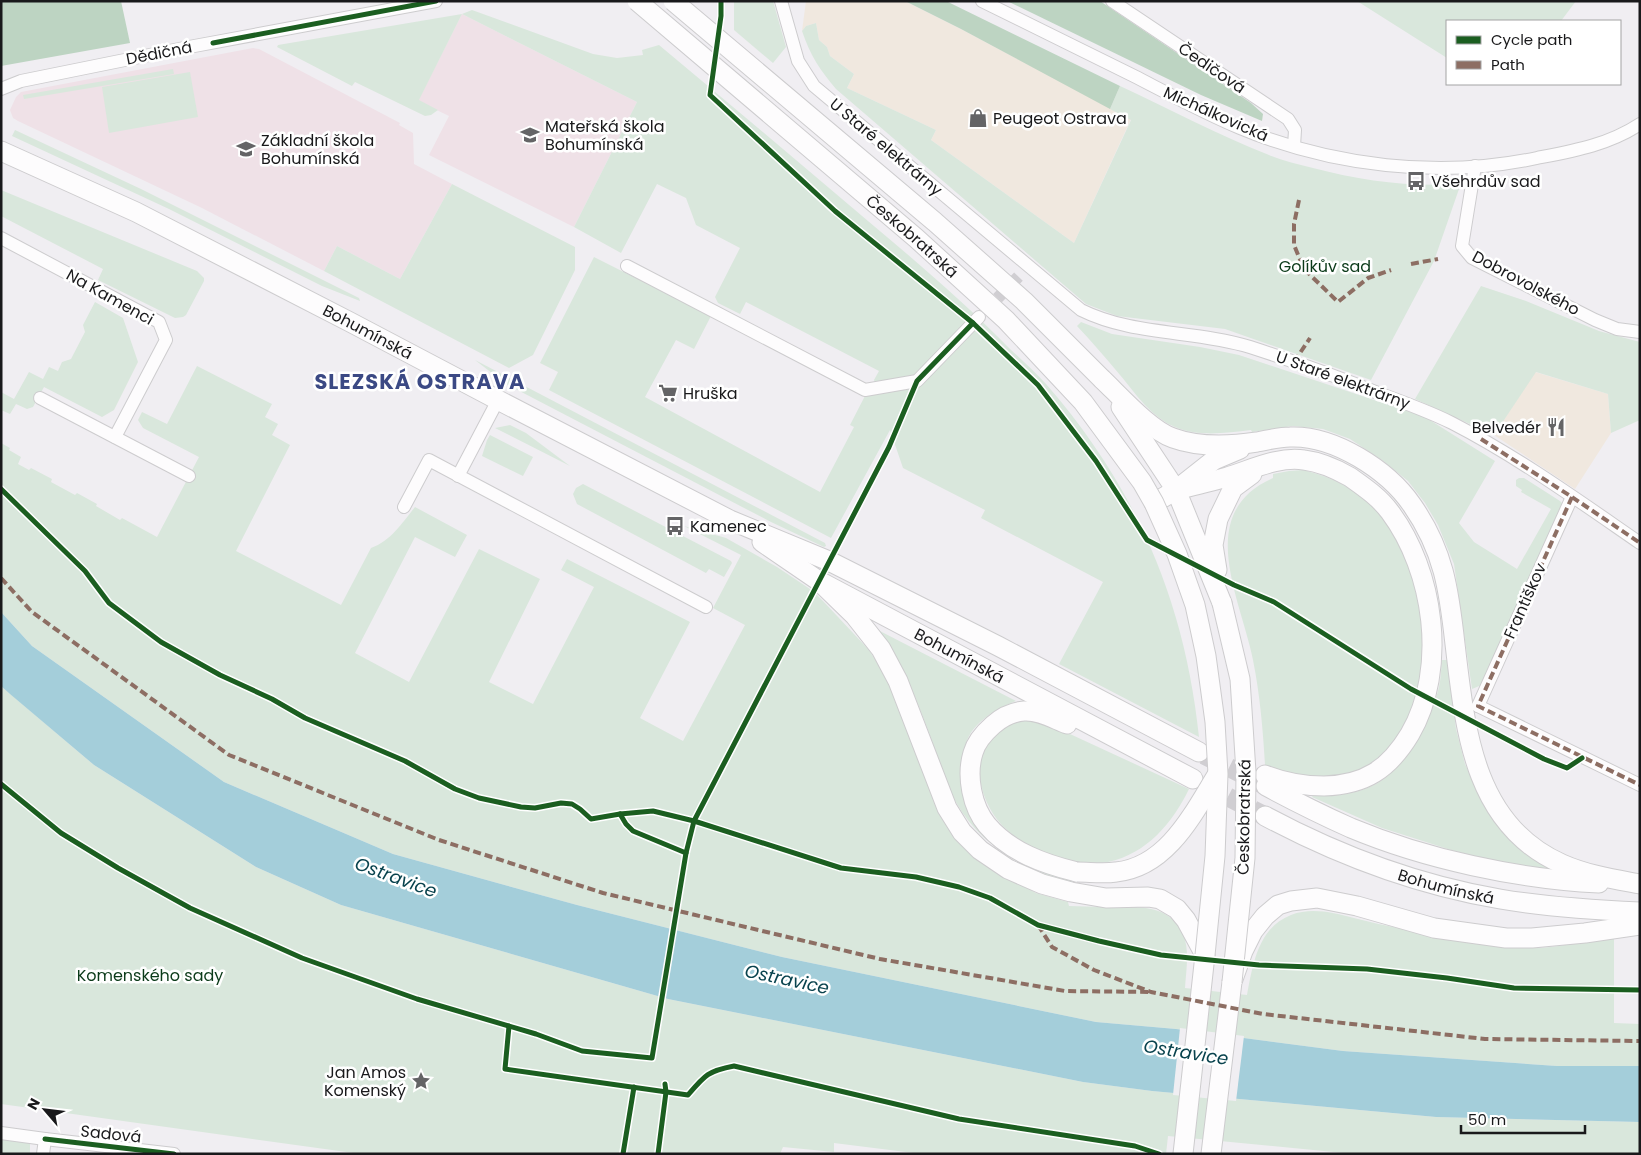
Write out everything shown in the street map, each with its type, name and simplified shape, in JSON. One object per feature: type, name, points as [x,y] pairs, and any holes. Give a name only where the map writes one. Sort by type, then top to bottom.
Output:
[{"type":"main road","name":"Českobratrská","points":[[637,1],[916,238],[1006,320],[1083,402],[1142,482],[1154,503],[1177,554],[1195,605],[1206,656],[1214,713],[1218,774],[1215,856],[1183,1154]]},
{"type":"main road","name":"Českobratrská","points":[[673,1],[935,222],[1024,301],[1102,379],[1176,490],[1222,603],[1240,679],[1246,772],[1245,858],[1211,1154]]},
{"type":"main road","name":"Bohumínská","points":[[1,151],[136,212],[730,520],[829,561],[1199,750]]},
{"type":"main road","points":[[1102,379],[1151,424],[1173,438],[1212,446],[1293,437],[1321,442],[1354,455],[1372,465],[1388,478],[1413,506],[1440,556],[1471,707],[1468,736],[1475,764],[1499,812],[1512,828],[1530,844],[1562,864],[1600,877],[1640,885]]},
{"type":"main road","points":[[1154,503],[1176,490],[1214,460],[1257,442]]},
{"type":"main road","name":"Bohumínská","points":[[1264,465],[1285,460],[1303,459],[1321,464],[1340,472],[1358,483],[1375,496],[1389,511],[1404,536],[1420,573],[1427,600],[1432,654],[1430,682],[1416,724],[1403,746],[1382,768],[1369,777],[1334,786],[1316,786],[1265,780],[1353,828],[1443,858],[1504,872],[1567,881],[1640,885]]},
{"type":"main road","points":[[1176,490],[1211,482],[1264,465]]},
{"type":"main road","points":[[1222,603],[1213,545],[1218,519],[1233,488],[1264,465]]},
{"type":"main road","name":"Bohumínská","points":[[730,520],[819,581],[1193,779]]},
{"type":"main road","points":[[819,581],[864,626],[889,663],[908,706],[942,796],[962,832],[980,850],[1008,869],[1042,884],[1071,892],[1106,898],[1148,897],[1165,901],[1181,912],[1204,954]]},
{"type":"main road","points":[[1152,757],[1045,715],[1026,711],[1015,713],[1002,718],[989,729],[975,748],[971,760],[971,782],[975,804],[984,821],[1000,837],[1024,853],[1048,864],[1077,872],[1103,873],[1122,871],[1135,867],[1158,854],[1170,844],[1183,828],[1218,774]]},
{"type":"main road","name":"Bohumínská","points":[[1265,816],[1352,857],[1434,884],[1499,899],[1575,909],[1640,912]]},
{"type":"main road","points":[[1232,982],[1243,951],[1253,931],[1265,916],[1285,903],[1307,898],[1333,901],[1434,928],[1480,935],[1532,938],[1640,925]]},
{"type":"street","name":"Dědičná","points":[[1,89],[20,81],[148,55],[436,1]]},
{"type":"street","name":"U Staré elektrárny","points":[[781,1],[798,61],[814,86],[1025,270],[1081,310],[1093,317],[1122,325],[1226,341],[1250,347],[1359,385],[1417,408],[1450,422],[1481,439],[1640,543]]},
{"type":"street","name":"Michálkovická","points":[[982,1],[1231,124],[1272,140],[1337,157],[1401,166],[1475,166],[1522,162],[1584,148],[1620,135],[1640,124]]},
{"type":"street","name":"Čedičová","points":[[1112,1],[1288,120],[1295,130],[1294,146]]},
{"type":"street","name":"Dobrovolského","points":[[1475,166],[1462,246],[1472,258],[1595,320],[1617,329],[1640,332]]},
{"type":"street","name":"Na Kamenci","points":[[1,238],[159,322],[166,340],[115,438]]},
{"type":"street","points":[[627,266],[865,390],[918,381],[979,317]]},
{"type":"street","points":[[40,398],[189,476]]},
{"type":"street","points":[[458,476],[498,400]]},
{"type":"street","points":[[404,507],[429,460],[706,607]]},
{"type":"street","name":"Františkov","points":[[1471,707],[1572,497]]},
{"type":"street","points":[[1471,707],[1640,785]]},
{"type":"street","name":"Sadová","points":[[1,1133],[174,1154]]},
{"type":"street","points":[[43,1154],[45,1139]]},
{"type":"shaded area","points":[[806,1],[905,1],[1131,119],[1074,243],[931,140],[936,130],[847,88],[854,74],[830,56],[827,47],[819,40],[816,23],[806,26],[802,31]]},
{"type":"shaded area","name":"Mateřská škola Bohumínská","points":[[462,14],[637,102],[574,227],[429,155],[449,116],[418,101]]},
{"type":"shaded area","name":"Základní škola Bohumínská","points":[[253,48],[259,49],[400,123],[399,125],[413,133],[414,164],[452,184],[400,279],[337,246],[324,271],[202,208],[18,121],[13,118],[10,110],[16,97],[21,92]]},
{"type":"shaded area","points":[[1535,372],[1608,394],[1611,433],[1575,489],[1494,435]]},
{"type":"green space","points":[[1,1],[121,1],[130,43],[1,66]]},
{"type":"green space","points":[[734,1],[773,1],[786,47],[773,63],[734,30]]},
{"type":"green space","points":[[905,1],[946,1],[1120,86],[1110,109],[961,29]]},
{"type":"green space","points":[[1007,1],[1100,1],[1251,103],[1263,114],[1262,121],[1201,95]]},
{"type":"green space","points":[[1357,1],[1576,1],[1562,20],[1446,20],[1446,57]]},
{"type":"green space","points":[[472,10],[593,54],[617,58],[643,55],[642,50],[659,45],[923,267],[976,315],[1046,384],[1078,423],[1106,464],[1130,505],[1151,548],[1168,593],[1182,639],[1192,687],[1199,737],[1059,664],[1103,582],[981,518],[985,510],[903,468],[890,430],[831,538],[549,390],[558,372],[540,363],[594,257],[711,316],[694,349],[676,340],[645,397],[820,492],[854,427],[850,425],[867,392],[877,390],[874,380],[879,371],[746,302],[740,314],[718,303],[715,297],[740,248],[696,225],[686,198],[657,184],[621,253],[574,227],[637,102],[462,14]]},
{"type":"green space","points":[[462,14],[419,100],[438,110],[431,115],[425,116],[355,82],[352,86],[277,47],[278,45]]},
{"type":"green space","name":"Golíkův sad","points":[[816,23],[819,40],[827,47],[830,56],[854,74],[847,88],[936,130],[931,140],[1074,243],[1131,120],[1110,109],[1120,86],[1231,139],[1285,161],[1368,180],[1422,185],[1460,184],[1459,189],[1434,261],[1371,380],[1225,329],[1117,316],[1086,304],[836,89],[816,62],[808,48],[802,31],[806,26]]},
{"type":"green space","points":[[173,69],[174,74],[24,99],[23,95]]},
{"type":"green space","points":[[190,72],[198,117],[109,133],[102,87]]},
{"type":"green space","points":[[15,130],[141,189],[359,298],[360,301],[322,286],[169,209],[12,136]]},
{"type":"green space","points":[[452,184],[575,247],[575,270],[533,355],[509,368],[324,271],[337,246],[400,279]]},
{"type":"green space","points":[[1,190],[197,271],[204,278],[204,281],[186,315],[175,318],[98,280],[103,269],[1,216]]},
{"type":"green space","points":[[1481,286],[1526,301],[1599,331],[1640,342],[1640,420],[1611,433],[1608,394],[1536,372],[1494,435],[1415,399]]},
{"type":"green space","points":[[95,302],[123,318],[138,362],[114,410],[102,417],[44,387],[33,407],[27,409],[16,404],[10,414],[1,410],[1,392],[14,399],[29,372],[43,379],[49,367],[58,371],[62,362],[71,359],[85,332],[83,325]]},
{"type":"green space","points":[[1081,322],[1112,334],[1200,347],[1239,355],[1425,417],[1495,461],[1459,523],[1474,542],[1517,569],[1551,509],[1521,492],[1522,490],[1516,486],[1516,480],[1524,478],[1560,501],[1562,503],[1484,684],[1472,689],[1454,564],[1438,525],[1425,503],[1408,481],[1382,460],[1350,439],[1323,429],[1293,426],[1252,432],[1251,430],[1203,433],[1184,430],[1166,423],[1144,404],[1077,326]]},
{"type":"green space","points":[[475,360],[825,543],[826,546],[824,547],[771,522],[506,384]]},
{"type":"green space","points":[[197,366],[272,404],[265,417],[278,424],[272,435],[290,445],[236,551],[341,605],[371,548],[390,536],[415,507],[467,535],[455,557],[415,537],[355,653],[409,682],[479,549],[540,579],[489,682],[533,704],[594,587],[561,570],[567,559],[690,622],[640,718],[683,741],[745,625],[713,608],[741,555],[684,526],[726,538],[777,567],[813,591],[869,650],[890,683],[934,796],[995,870],[1036,893],[1068,902],[1069,906],[1138,907],[1159,911],[1169,916],[1177,924],[1185,940],[1187,961],[1185,988],[1247,995],[1255,959],[1264,938],[1280,921],[1291,915],[1307,911],[1331,913],[1446,938],[1501,946],[1539,948],[1614,937],[1614,1023],[1640,1024],[1640,1066],[1557,1066],[1343,1051],[1176,1029],[1096,1022],[782,957],[577,905],[393,854],[224,782],[32,646],[1,612],[1,443],[21,457],[18,464],[29,470],[31,468],[52,479],[51,482],[75,495],[77,493],[120,520],[122,518],[157,537],[199,457],[143,428],[138,420],[142,412],[167,424]]},
{"type":"green space","points":[[510,425],[526,433],[570,466],[495,428]]},
{"type":"green space","points":[[490,435],[533,457],[523,476],[482,456]]},
{"type":"green space","points":[[1303,470],[1326,477],[1347,487],[1375,508],[1383,517],[1402,551],[1410,571],[1416,593],[1423,637],[1424,657],[1420,686],[1410,716],[1400,734],[1388,750],[1369,768],[1337,776],[1301,775],[1265,765],[1261,712],[1253,660],[1228,559],[1228,535],[1234,513],[1249,493],[1273,478],[1273,474]]},
{"type":"green space","points":[[583,484],[731,561],[732,563],[724,577],[709,569],[706,573],[577,504],[573,494],[576,488]]},
{"type":"green space","points":[[874,628],[1016,701],[992,713],[971,732],[964,755],[966,796],[1042,871],[1073,881],[1073,884],[1039,872],[1007,855],[992,844],[967,819],[948,787],[911,688]]},
{"type":"green space","points":[[1442,660],[1447,660],[1456,729],[1465,764],[1480,796],[1496,824],[1521,849],[1549,866],[1548,869],[1502,863],[1451,850],[1382,828],[1312,797],[1314,794],[1337,795],[1360,791],[1386,778],[1397,768],[1407,756],[1430,714],[1439,687]]},
{"type":"green space","name":"Komenského sady","points":[[1,686],[94,765],[256,867],[341,905],[668,999],[1083,1082],[1152,1091],[1436,1117],[1640,1122],[1640,1154],[1354,1154],[1168,1136],[1166,1154],[922,1154],[834,1143],[834,1152],[783,1147],[780,1154],[361,1154],[1,1104]]},
{"type":"green space","points":[[1032,719],[1044,722],[1189,789],[1175,813],[1157,835],[1135,852],[1122,858],[1101,863],[1081,862],[1079,866],[1041,853],[1015,837],[999,821],[986,801],[980,777],[982,754],[988,739],[1010,723]]},
{"type":"green space","points":[[1,1138],[30,1143],[30,1154],[1,1154]]},
{"type":"water","name":"Ostravice","points":[[1,612],[32,646],[224,782],[393,854],[577,905],[782,957],[1096,1022],[1176,1029],[1343,1051],[1557,1066],[1640,1066],[1640,1122],[1436,1117],[1152,1091],[1083,1082],[668,999],[341,905],[256,867],[94,765],[10,694],[1,686]]},
{"type":"pier","points":[[1180,1028],[1244,1036],[1236,1101],[1173,1095]]},
{"type":"tunnel","points":[[985,311],[1021,274]]},
{"type":"tunnel","points":[[1204,755],[1266,786]]},
{"type":"tunnel","points":[[1203,784],[1265,816]]},
{"type":"marked path","points":[[1299,200],[1294,224],[1294,245],[1304,269],[1338,302],[1368,278],[1391,270]]},
{"type":"marked path","points":[[1411,264],[1438,259]]},
{"type":"marked path","points":[[1294,362],[1310,338]]},
{"type":"marked path","points":[[1481,439],[1640,543]]},
{"type":"marked path","points":[[1572,497],[1478,706],[1640,785]]},
{"type":"marked path","points":[[1,578],[32,612],[229,755],[439,840],[603,893],[880,959],[1065,991],[1151,992]]},
{"type":"marked path","points":[[1038,925],[1052,947],[1094,970],[1151,992],[1263,1014],[1485,1039],[1640,1041]]},
{"type":"cycle path","points":[[213,43],[436,1]]},
{"type":"cycle path","points":[[721,1],[721,16],[710,95],[835,211],[973,323],[1038,385],[1096,461],[1147,540],[1234,585],[1274,602],[1411,689],[1544,759],[1567,768],[1582,758]]},
{"type":"cycle path","points":[[1,784],[61,833],[118,868],[190,908],[302,958],[417,999],[536,1034],[582,1051],[652,1058],[686,853],[694,821],[889,447],[917,381],[973,323]]},
{"type":"cycle path","points":[[1,489],[85,571],[109,603],[161,642],[220,675],[272,699],[305,718],[405,761],[455,789],[479,798],[535,808],[561,803],[572,804],[591,819],[653,811],[694,821],[841,868],[916,877],[959,887],[990,898],[1038,925],[1161,955],[1259,965],[1367,969],[1514,988],[1640,990]]},
{"type":"cycle path","points":[[620,814],[633,831],[686,853]]},
{"type":"cycle path","points":[[509,1026],[505,1069],[688,1095],[708,1075],[734,1066],[959,1119],[1135,1146],[1159,1154]]},
{"type":"cycle path","points":[[658,1154],[666,1092],[665,1084]]},
{"type":"cycle path","points":[[623,1154],[634,1087]]},
{"type":"cycle path","points":[[45,1139],[174,1154]]},
{"type":"place","name":"Peugeot Ostrava","points":[[978,118]]},
{"type":"place","name":"Mateřská škola Bohumínská","points":[[530,135]]},
{"type":"place","name":"Základní škola Bohumínská","points":[[246,149]]},
{"type":"place","name":"Všehrdův sad","points":[[1416,181]]},
{"type":"place","name":"Hruška","points":[[668,393]]},
{"type":"place","name":"Belvedér","points":[[1556,427]]},
{"type":"place","name":"Kamenec","points":[[675,526]]},
{"type":"place","name":"Jan Amos Komenský","points":[[421,1081]]},
{"type":"district","name":"SLEZSKÁ OSTRAVA","points":[[420,381]]}]
